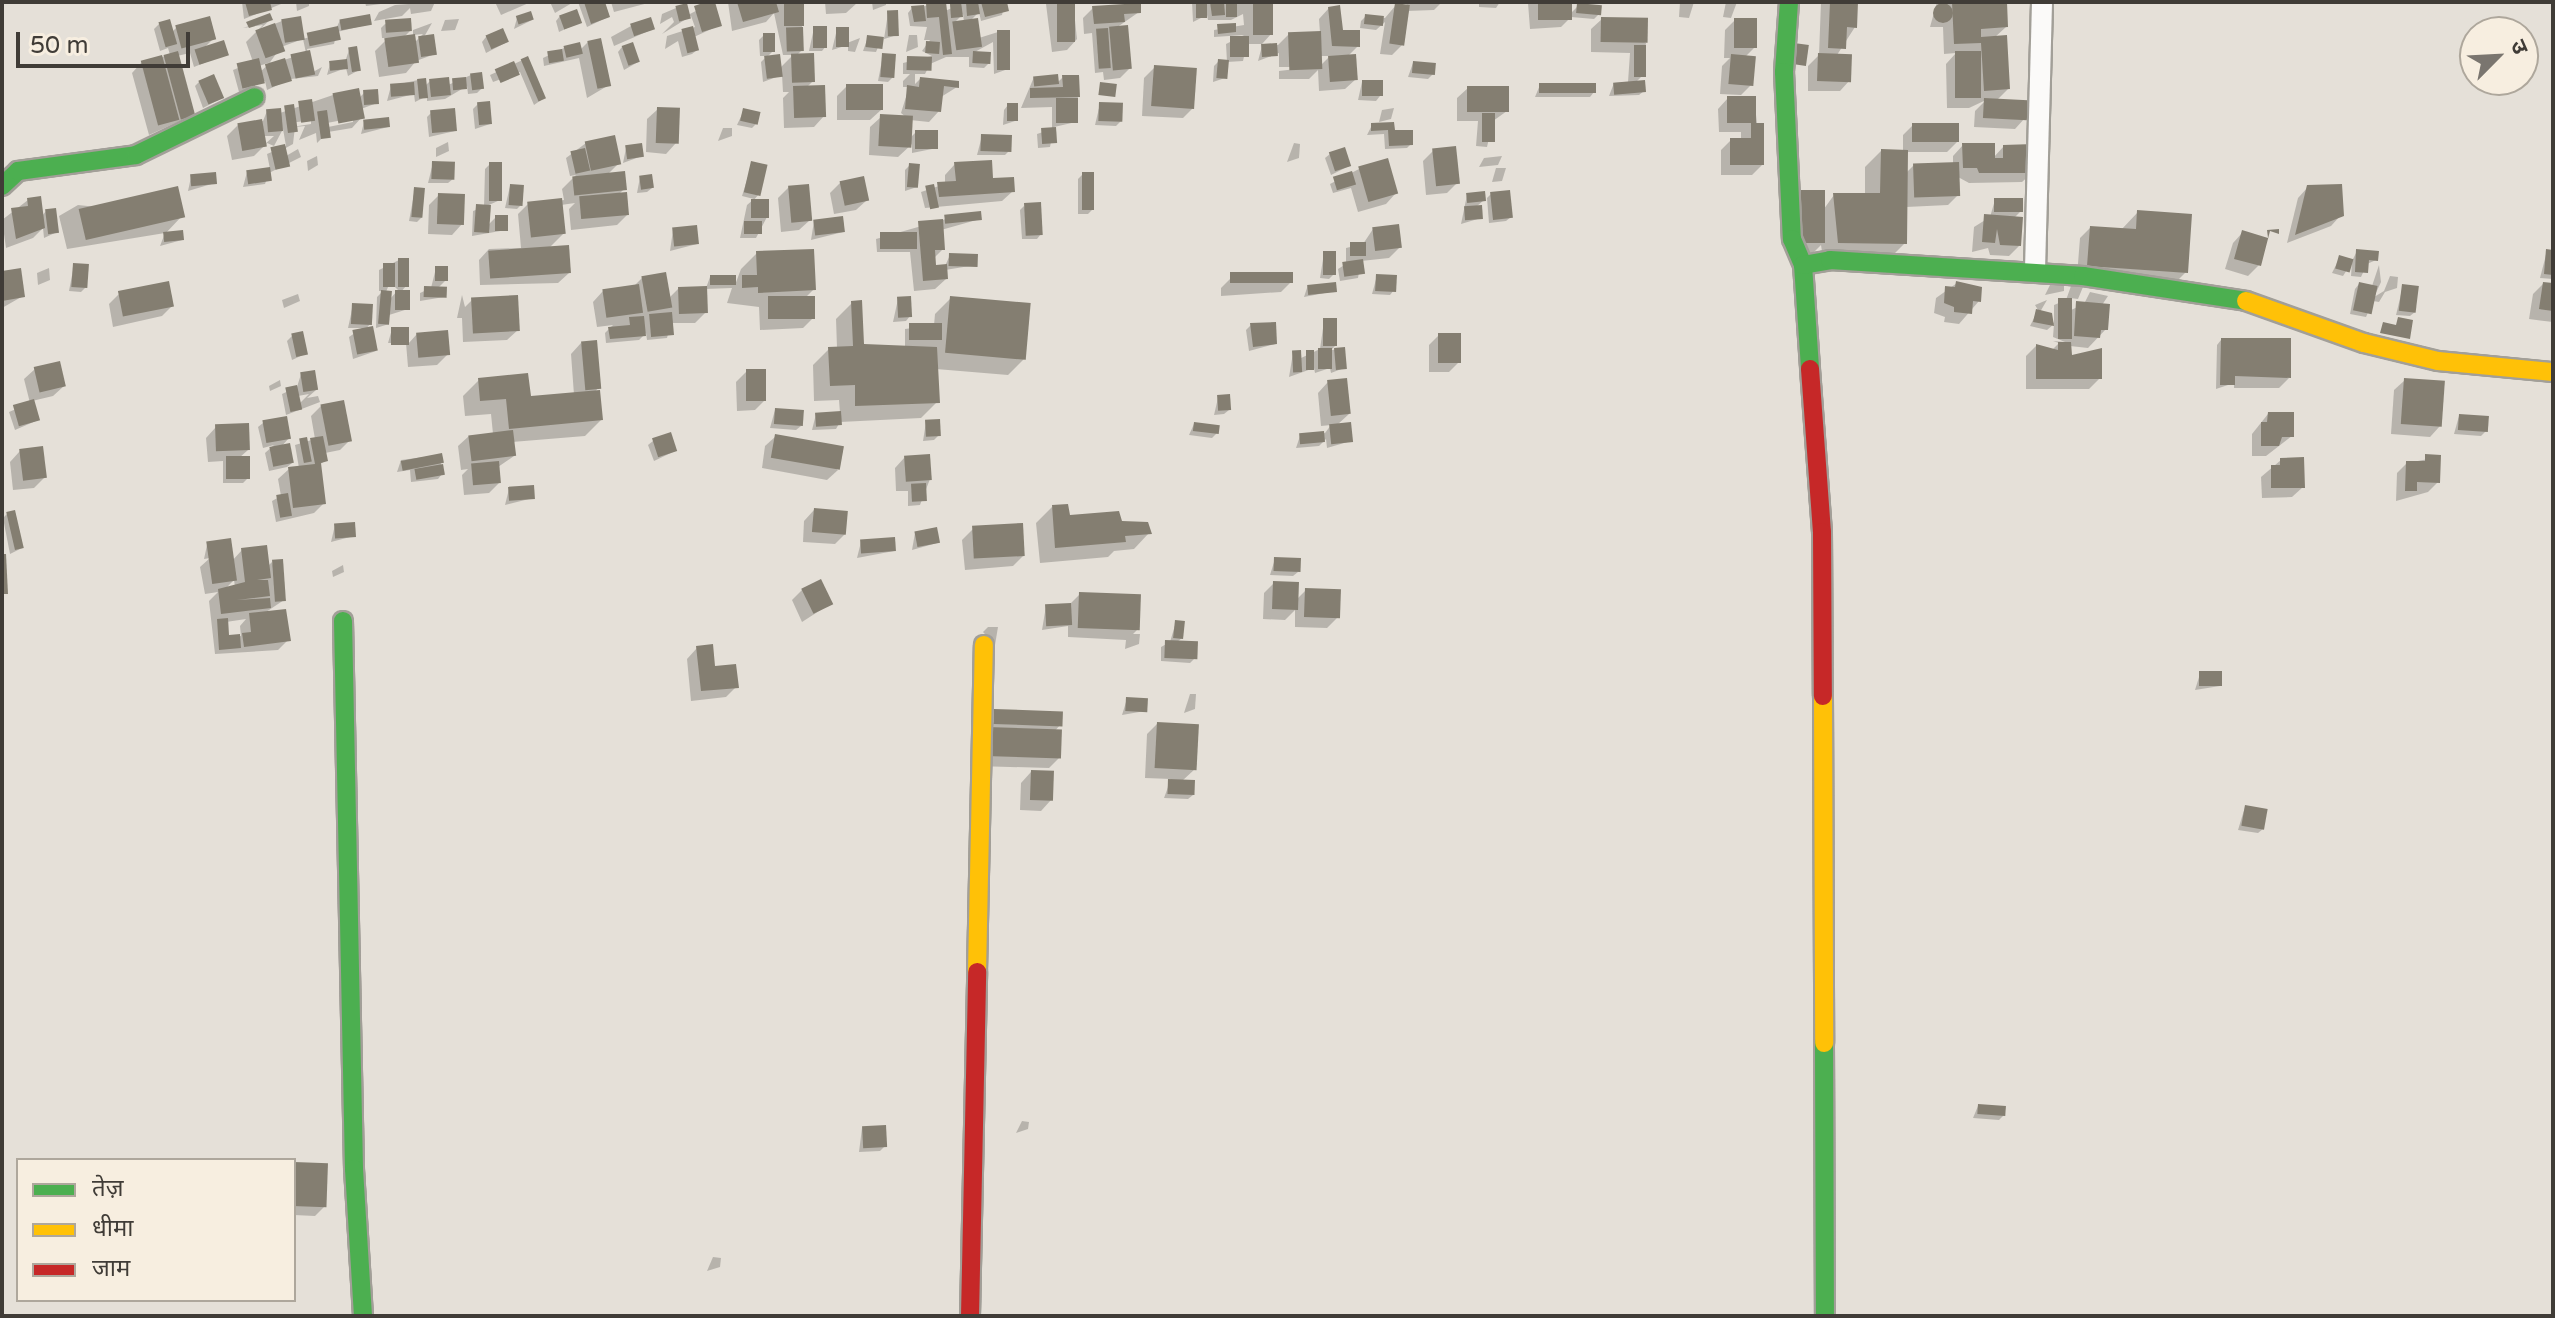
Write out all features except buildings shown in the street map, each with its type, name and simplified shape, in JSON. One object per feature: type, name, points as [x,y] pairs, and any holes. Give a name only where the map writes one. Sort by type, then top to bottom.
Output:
[{"type":"street","points":[[1789,2],[1784,72],[1792,239],[1803,265],[1822,532],[1825,1316]]},
{"type":"street","points":[[2035,270],[2042,2]]},
{"type":"street","points":[[2,186],[18,171],[136,155],[255,97]]},
{"type":"street","points":[[1803,265],[1830,260],[2035,270],[2262,303],[2364,343],[2424,357],[2553,372]]},
{"type":"street","points":[[343,621],[354,1169],[363,1316]]},
{"type":"street","points":[[970,1316],[984,645]]},
{"type":"traffic: fast","points":[[1789,2],[1784,72],[1792,239],[1803,265],[1810,369]]},
{"type":"traffic: fast","points":[[2,186],[18,171],[136,155],[255,97]]},
{"type":"traffic: fast","points":[[1803,265],[1830,260],[2083,276],[2246,301]]},
{"type":"traffic: fast","points":[[343,621],[354,1169],[363,1316]]},
{"type":"traffic: fast","points":[[1824,1043],[1825,1316]]},
{"type":"traffic: slow","points":[[2246,301],[2364,343],[2438,361],[2553,372]]},
{"type":"traffic: slow","points":[[977,972],[984,645]]},
{"type":"traffic: slow","points":[[1823,696],[1824,1043]]},
{"type":"traffic: jam","points":[[1810,369],[1822,532],[1823,696]]},
{"type":"traffic: jam","points":[[970,1316],[977,972]]}]
